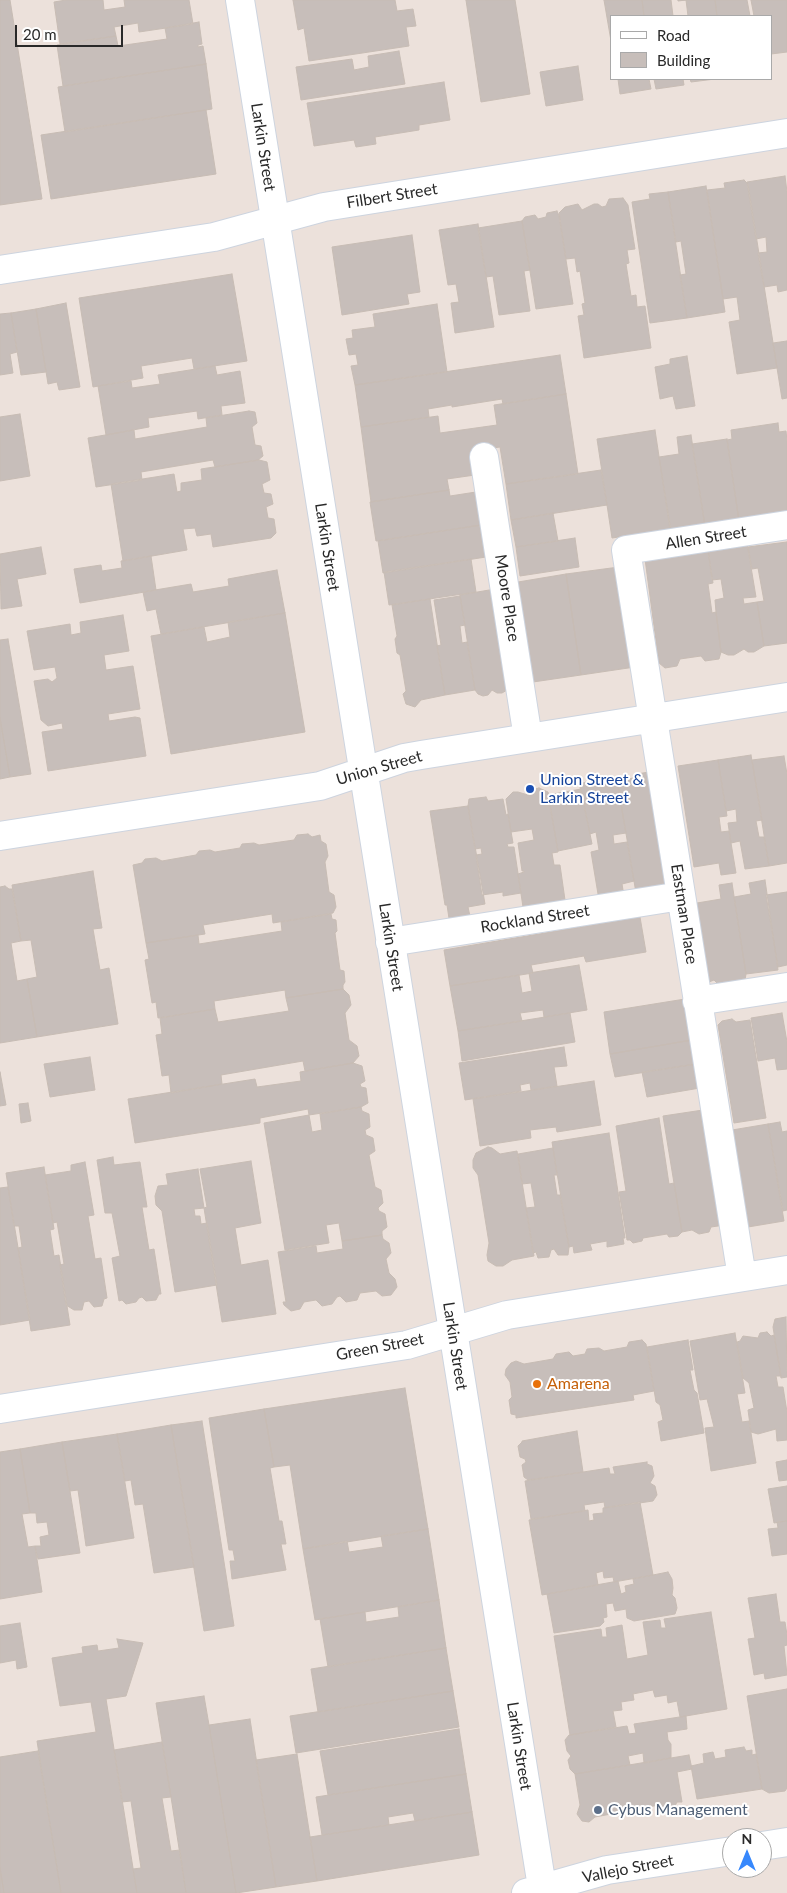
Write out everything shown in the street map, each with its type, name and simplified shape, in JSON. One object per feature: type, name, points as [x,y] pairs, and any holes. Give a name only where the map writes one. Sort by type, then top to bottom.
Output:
[{"type":"street","name":"Larkin Street","points":[[240,0],[452,1331],[537,1891]]},
{"type":"street","name":"Filbert Street","points":[[0,270],[214,237],[324,207],[787,133]]},
{"type":"street","name":"Moore Place","points":[[484,457],[528,738]]},
{"type":"street","name":"Allen Street","points":[[626,550],[787,525]]},
{"type":"street","name":"Eastman Place","points":[[626,550],[742,1278]]},
{"type":"street","name":"Union Street","points":[[0,836],[320,786],[404,758],[787,697]]},
{"type":"street","name":"Rockland Street","points":[[390,942],[681,896]]},
{"type":"street","points":[[698,1001],[787,987]]},
{"type":"street","name":"Green Street","points":[[0,1409],[407,1345],[507,1315],[787,1270]]},
{"type":"street","points":[[772,1844],[787,1842]]},
{"type":"street","name":"Vallejo Street","points":[[537,1891],[608,1870],[722,1853]]},
{"type":"building","points":[[0,0],[10,0],[42,199],[0,205]]},
{"type":"building","points":[[66,0],[103,0],[104,10],[125,7],[124,0],[189,0],[193,24],[139,32],[138,23],[114,27],[116,36],[60,44],[54,2]]},
{"type":"building","points":[[293,0],[395,0],[397,11],[413,9],[416,26],[406,27],[409,46],[309,61],[304,28],[298,30]]},
{"type":"building","points":[[466,0],[515,0],[530,94],[481,102]]},
{"type":"building","points":[[604,0],[642,0],[644,15],[610,15],[610,35]]},
{"type":"building","points":[[642,0],[671,0],[673,15],[644,15]]},
{"type":"building","points":[[686,0],[715,0],[717,15],[688,15]]},
{"type":"building","points":[[715,0],[747,0],[750,15],[717,15]]},
{"type":"building","points":[[751,0],[787,0],[787,52],[772,54],[772,15],[754,15]]},
{"type":"building","points":[[199,22],[202,44],[198,45],[198,47],[203,46],[206,64],[63,86],[57,45],[116,36],[118,46],[167,39],[165,28]]},
{"type":"building","points":[[399,51],[405,84],[301,100],[296,67],[352,59],[354,70],[369,67],[368,56]]},
{"type":"building","points":[[206,64],[212,109],[65,132],[58,87]]},
{"type":"building","points":[[578,66],[583,100],[546,106],[540,72]]},
{"type":"building","points":[[618,80],[649,80],[651,89],[620,94]]},
{"type":"building","points":[[654,80],[683,80],[684,85],[656,89]]},
{"type":"building","points":[[690,80],[707,80],[691,82]]},
{"type":"building","points":[[444,82],[450,120],[419,125],[419,130],[375,137],[376,144],[356,147],[354,140],[314,146],[307,103]]},
{"type":"building","points":[[206,110],[216,174],[51,199],[41,135]]},
{"type":"building","points":[[785,176],[787,192],[787,290],[778,292],[777,285],[764,287],[758,253],[767,252],[766,237],[756,239],[747,182]]},
{"type":"building","points":[[744,180],[748,184],[777,368],[737,374],[729,322],[740,320],[737,297],[723,299],[707,190],[725,188],[724,183]]},
{"type":"building","points":[[706,186],[725,312],[687,318],[680,275],[686,274],[681,241],[676,242],[668,192]]},
{"type":"building","points":[[668,192],[687,318],[650,323],[632,202],[650,199],[649,194]]},
{"type":"building","points":[[623,198],[628,205],[635,249],[627,250],[629,263],[626,264],[631,296],[636,295],[637,307],[645,306],[651,348],[584,358],[578,316],[584,315],[582,304],[585,303],[580,271],[577,272],[575,258],[566,259],[559,213],[565,207],[578,204],[582,210],[598,204],[602,207],[606,206],[609,199]]},
{"type":"building","points":[[557,211],[573,304],[536,309],[522,221],[525,217],[535,215],[538,219],[546,217],[547,213]]},
{"type":"building","points":[[522,221],[530,270],[524,271],[530,311],[499,315],[493,276],[486,277],[478,228]]},
{"type":"building","points":[[478,224],[494,327],[455,333],[451,303],[459,302],[456,284],[448,285],[439,230]]},
{"type":"building","points":[[412,235],[420,292],[407,294],[409,304],[342,315],[332,247]]},
{"type":"building","points":[[232,274],[247,361],[194,369],[192,358],[141,366],[143,378],[93,387],[79,298]]},
{"type":"building","points":[[66,303],[80,387],[59,390],[57,382],[48,384],[36,309]]},
{"type":"building","points":[[437,304],[447,372],[355,385],[351,366],[358,365],[356,354],[349,355],[346,339],[353,338],[352,330],[375,327],[373,314]]},
{"type":"building","points":[[36,309],[46,372],[21,375],[11,313]]},
{"type":"building","points":[[11,313],[17,352],[10,354],[13,373],[0,375],[0,314]]},
{"type":"building","points":[[787,341],[787,398],[782,399],[773,343]]},
{"type":"building","points":[[560,355],[566,394],[503,404],[502,399],[452,407],[452,405],[428,409],[429,417],[361,427],[355,385]]},
{"type":"building","points":[[687,356],[695,406],[676,409],[673,396],[660,399],[655,367],[670,364],[670,359]]},
{"type":"building","points":[[215,366],[217,375],[240,371],[245,403],[221,406],[222,415],[198,419],[197,411],[148,418],[149,427],[106,435],[98,386],[131,381],[132,388],[160,384],[158,375]]},
{"type":"building","points":[[566,394],[578,474],[506,484],[500,447],[471,451],[475,475],[447,479],[449,490],[371,502],[361,427],[438,416],[440,433],[497,425],[494,405]]},
{"type":"building","points":[[249,411],[255,412],[257,423],[252,427],[255,445],[261,446],[263,456],[258,460],[215,467],[213,460],[141,472],[142,480],[96,487],[88,438],[134,430],[135,439],[207,427],[206,418]]},
{"type":"building","points":[[20,414],[30,476],[0,481],[0,417]]},
{"type":"building","points":[[778,423],[779,432],[786,431],[787,441],[787,514],[739,521],[727,440],[732,439],[731,430]]},
{"type":"building","points":[[655,430],[670,529],[612,538],[597,439]]},
{"type":"building","points":[[691,435],[705,526],[671,531],[659,457],[679,454],[677,437]]},
{"type":"building","points":[[727,439],[739,521],[705,526],[692,444]]},
{"type":"building","points":[[259,460],[267,462],[270,480],[262,484],[264,493],[271,494],[273,504],[266,507],[268,518],[274,519],[276,533],[271,538],[213,547],[211,534],[197,536],[195,528],[183,529],[187,550],[123,561],[111,484],[174,474],[177,492],[181,491],[181,483],[202,480],[201,469]]},
{"type":"building","points":[[601,470],[607,505],[511,520],[506,484]]},
{"type":"building","points":[[449,490],[450,496],[476,492],[481,525],[376,541],[370,502]]},
{"type":"building","points":[[553,513],[558,541],[516,547],[511,520]]},
{"type":"building","points":[[481,525],[486,557],[383,573],[378,541]]},
{"type":"building","points":[[575,538],[579,567],[520,576],[516,547]]},
{"type":"building","points":[[787,542],[787,643],[764,646],[757,602],[764,601],[758,568],[752,569],[748,547]]},
{"type":"building","points":[[747,543],[756,597],[743,598],[744,604],[757,602],[764,646],[754,652],[748,652],[744,649],[734,655],[728,655],[721,652],[716,612],[715,600],[724,598],[721,579],[712,580],[708,550]]},
{"type":"building","points":[[41,547],[46,574],[17,579],[22,606],[1,609],[0,554]]},
{"type":"building","points":[[708,550],[713,583],[708,584],[712,613],[716,612],[721,652],[719,659],[705,661],[701,656],[680,659],[677,666],[665,668],[659,663],[645,559]]},
{"type":"building","points":[[151,556],[156,590],[80,603],[74,569],[101,565],[102,571],[122,568],[121,561]]},
{"type":"building","points":[[471,559],[476,592],[389,605],[384,572]]},
{"type":"building","points":[[619,567],[635,667],[581,675],[566,574]]},
{"type":"building","points":[[277,570],[285,613],[161,634],[156,609],[147,611],[143,592],[191,584],[193,592],[229,586],[228,579]]},
{"type":"building","points":[[566,574],[581,675],[533,682],[518,582]]},
{"type":"building","points":[[495,589],[507,690],[497,693],[492,690],[488,695],[483,696],[475,690],[460,595]]},
{"type":"building","points":[[460,596],[465,625],[460,626],[462,643],[467,642],[475,690],[445,695],[437,646],[441,645],[434,600]]},
{"type":"building","points":[[430,599],[445,695],[421,700],[415,707],[406,704],[403,694],[406,691],[400,655],[397,653],[395,639],[397,636],[392,605]]},
{"type":"building","points":[[285,613],[305,732],[171,754],[151,636],[204,627],[207,642],[230,637],[228,622]]},
{"type":"building","points":[[123,615],[129,651],[104,655],[106,670],[133,666],[140,709],[108,714],[109,721],[140,718],[146,756],[48,771],[42,732],[63,729],[62,723],[48,726],[41,720],[34,681],[48,679],[52,682],[57,678],[55,667],[34,670],[27,631],[70,624],[71,635],[81,633],[80,622]]},
{"type":"building","points":[[8,639],[31,774],[10,777],[0,718],[0,640]]},
{"type":"building","points":[[0,718],[10,777],[0,779]]},
{"type":"building","points":[[751,755],[762,820],[756,821],[759,837],[764,837],[769,866],[745,869],[740,841],[731,843],[728,823],[737,822],[736,809],[726,811],[718,760]]},
{"type":"building","points":[[784,756],[787,774],[787,863],[769,866],[752,760]]},
{"type":"building","points":[[718,760],[727,816],[719,817],[721,832],[729,831],[736,873],[721,875],[719,863],[694,867],[678,766]]},
{"type":"building","points":[[649,772],[674,888],[636,893],[617,780],[634,778],[637,774]]},
{"type":"building","points":[[607,777],[612,777],[617,781],[626,833],[613,835],[614,844],[627,842],[634,881],[622,884],[624,896],[599,900],[591,852],[599,850],[596,832],[590,834],[580,787],[583,783],[592,780],[599,784]]},
{"type":"building","points":[[539,788],[548,792],[558,852],[552,853],[554,865],[560,865],[565,900],[559,905],[550,907],[547,903],[523,907],[518,874],[524,871],[522,871],[518,843],[534,840],[532,829],[511,832],[506,799],[513,792],[528,795]]},
{"type":"building","points":[[581,789],[592,844],[558,851],[548,795]]},
{"type":"building","points":[[486,797],[488,801],[503,799],[506,815],[508,814],[513,843],[507,844],[508,847],[514,847],[521,893],[503,896],[503,892],[482,895],[476,855],[482,854],[481,848],[475,849],[468,806],[469,799]]},
{"type":"building","points":[[468,806],[485,904],[468,907],[471,921],[450,925],[430,811]]},
{"type":"building","points":[[308,834],[312,837],[320,835],[321,841],[326,844],[328,856],[325,862],[329,892],[334,895],[336,907],[333,913],[273,923],[272,914],[203,925],[205,934],[146,943],[133,865],[142,863],[145,859],[156,858],[162,861],[196,855],[199,851],[210,850],[215,852],[240,848],[242,844],[254,843],[259,845],[294,840],[297,835]]},
{"type":"building","points":[[93,871],[102,928],[93,929],[100,970],[109,968],[118,1024],[37,1037],[27,979],[37,977],[31,940],[21,941],[12,885]]},
{"type":"building","points":[[765,880],[778,970],[746,974],[734,897],[751,894],[749,883]]},
{"type":"building","points":[[732,883],[746,974],[745,980],[718,984],[714,980],[709,982],[697,903],[721,899],[719,885]]},
{"type":"building","points":[[5,886],[12,889],[21,941],[11,943],[17,981],[27,979],[37,1037],[0,1043],[0,887]]},
{"type":"building","points":[[787,892],[787,965],[778,967],[766,895]]},
{"type":"building","points":[[331,914],[332,919],[336,920],[337,931],[335,933],[340,970],[344,971],[345,982],[343,989],[286,998],[285,990],[214,1001],[215,1009],[158,1018],[156,1002],[152,1003],[145,960],[149,959],[146,943],[198,935],[199,944],[282,931],[281,922]]},
{"type":"building","points":[[640,917],[646,952],[586,962],[584,956],[531,965],[533,973],[450,986],[444,950]]},
{"type":"building","points":[[579,965],[587,1010],[544,1017],[543,1010],[520,1013],[522,1021],[458,1031],[450,986],[519,975],[522,993],[532,991],[529,973]]},
{"type":"building","points":[[343,989],[349,995],[351,1005],[345,1013],[349,1040],[357,1046],[359,1056],[353,1063],[305,1071],[303,1061],[221,1075],[222,1084],[171,1093],[169,1075],[162,1076],[156,1035],[162,1034],[160,1018],[215,1009],[218,1022],[289,1011],[286,998]]},
{"type":"building","points":[[685,999],[692,1040],[610,1054],[604,1012]]},
{"type":"building","points":[[570,1013],[575,1042],[462,1061],[458,1031]]},
{"type":"building","points":[[782,1013],[787,1042],[787,1069],[777,1070],[775,1058],[758,1061],[751,1018]]},
{"type":"building","points":[[732,1019],[736,1022],[750,1020],[766,1118],[734,1123],[718,1025],[722,1021]]},
{"type":"building","points":[[692,1040],[696,1064],[615,1077],[610,1054]]},
{"type":"building","points":[[564,1047],[567,1066],[554,1067],[557,1086],[531,1090],[530,1083],[520,1085],[521,1091],[465,1100],[459,1063]]},
{"type":"building","points":[[90,1057],[95,1090],[50,1097],[44,1064]]},
{"type":"building","points":[[353,1063],[362,1066],[365,1081],[360,1084],[361,1087],[366,1088],[368,1103],[361,1107],[309,1115],[308,1109],[260,1118],[260,1123],[135,1143],[128,1099],[255,1079],[257,1087],[301,1081],[300,1072]]},
{"type":"building","points":[[696,1064],[700,1088],[647,1097],[642,1072]]},
{"type":"building","points":[[0,1072],[6,1105],[0,1106]]},
{"type":"building","points":[[594,1081],[601,1125],[557,1132],[556,1127],[530,1130],[531,1138],[480,1146],[473,1099]]},
{"type":"building","points":[[28,1103],[31,1121],[21,1123],[19,1104]]},
{"type":"building","points":[[361,1107],[362,1111],[369,1114],[370,1127],[365,1130],[366,1135],[373,1138],[375,1151],[369,1155],[375,1187],[381,1190],[383,1203],[378,1208],[379,1211],[385,1214],[387,1227],[382,1231],[382,1235],[342,1241],[339,1223],[326,1225],[329,1243],[285,1250],[264,1123],[309,1115],[312,1132],[322,1130],[320,1114]]},
{"type":"building","points":[[703,1110],[725,1225],[711,1227],[709,1232],[699,1234],[692,1230],[682,1232],[663,1116]]},
{"type":"building","points":[[659,1118],[669,1184],[674,1183],[682,1232],[678,1236],[669,1237],[667,1234],[643,1238],[642,1241],[633,1243],[627,1240],[619,1192],[626,1191],[616,1126]]},
{"type":"building","points":[[780,1122],[782,1132],[787,1131],[787,1210],[783,1211],[768,1124]]},
{"type":"building","points":[[768,1124],[784,1221],[748,1227],[732,1130]]},
{"type":"building","points":[[609,1133],[625,1238],[623,1238],[624,1244],[607,1247],[607,1241],[590,1244],[592,1250],[574,1253],[573,1246],[569,1247],[552,1142]]},
{"type":"building","points":[[488,1147],[500,1154],[517,1151],[534,1256],[512,1260],[503,1266],[496,1266],[488,1261],[489,1243],[478,1175],[473,1168],[473,1160],[476,1153]]},
{"type":"building","points":[[553,1148],[557,1175],[554,1175],[557,1195],[560,1195],[569,1247],[568,1255],[558,1255],[554,1249],[551,1250],[549,1257],[538,1258],[536,1252],[533,1253],[526,1208],[535,1207],[531,1183],[522,1184],[518,1154]]},
{"type":"building","points":[[113,1157],[114,1165],[140,1162],[147,1207],[142,1207],[149,1250],[154,1249],[161,1294],[159,1294],[156,1300],[146,1301],[142,1297],[136,1302],[126,1304],[122,1300],[119,1301],[112,1258],[120,1256],[112,1213],[105,1213],[97,1160]]},
{"type":"building","points":[[251,1161],[261,1223],[235,1228],[241,1265],[268,1260],[276,1314],[222,1322],[204,1208],[207,1207],[200,1169]]},
{"type":"building","points":[[85,1162],[94,1215],[88,1216],[95,1259],[101,1258],[107,1298],[104,1299],[102,1306],[94,1307],[89,1301],[84,1302],[82,1310],[74,1310],[66,1305],[60,1265],[64,1264],[57,1222],[53,1223],[45,1175],[71,1171],[71,1165]]},
{"type":"building","points":[[44,1167],[54,1229],[50,1230],[54,1256],[59,1255],[70,1325],[31,1331],[18,1248],[22,1247],[19,1226],[14,1226],[6,1173]]},
{"type":"building","points":[[198,1169],[204,1208],[194,1209],[195,1216],[200,1216],[201,1224],[207,1223],[217,1285],[175,1292],[162,1211],[156,1205],[155,1196],[158,1186],[168,1185],[166,1174]]},
{"type":"building","points":[[8,1187],[30,1320],[0,1325],[0,1188]]},
{"type":"building","points":[[382,1235],[383,1239],[389,1243],[391,1253],[386,1259],[389,1273],[395,1279],[397,1287],[391,1295],[382,1296],[376,1291],[360,1293],[357,1300],[346,1302],[340,1296],[332,1304],[322,1306],[316,1300],[304,1302],[300,1309],[291,1311],[284,1305],[283,1302],[286,1302],[278,1252],[316,1246],[317,1253],[343,1249],[342,1241]]},
{"type":"building","points":[[786,1317],[787,1377],[781,1378],[773,1327],[775,1319]]},
{"type":"building","points":[[767,1332],[771,1336],[774,1335],[781,1376],[776,1376],[778,1387],[783,1387],[787,1412],[787,1440],[777,1441],[776,1429],[758,1434],[751,1432],[748,1410],[754,1408],[749,1383],[743,1378],[737,1342],[743,1336],[758,1338],[760,1333]]},
{"type":"building","points":[[735,1333],[745,1393],[737,1394],[742,1422],[749,1421],[756,1463],[711,1471],[705,1428],[714,1427],[707,1399],[700,1400],[690,1341]]},
{"type":"building","points":[[642,1340],[646,1344],[654,1391],[633,1395],[634,1400],[516,1418],[516,1415],[511,1414],[509,1400],[512,1397],[510,1382],[505,1375],[506,1369],[511,1363],[516,1361],[524,1364],[553,1359],[556,1354],[569,1352],[573,1356],[585,1354],[587,1349],[599,1348],[604,1351],[627,1347],[629,1342]]},
{"type":"building","points":[[688,1340],[693,1370],[690,1370],[694,1390],[697,1393],[704,1433],[661,1441],[658,1422],[663,1420],[660,1405],[656,1402],[647,1347]]},
{"type":"building","points":[[405,1388],[428,1529],[303,1549],[290,1465],[274,1467],[264,1409]]},
{"type":"building","points":[[264,1409],[274,1467],[270,1468],[279,1521],[282,1521],[286,1544],[281,1544],[286,1570],[232,1579],[230,1561],[235,1561],[233,1550],[229,1550],[209,1418]]},
{"type":"building","points":[[202,1421],[234,1626],[204,1631],[171,1425]]},
{"type":"building","points":[[171,1425],[194,1567],[154,1573],[143,1504],[135,1505],[131,1480],[125,1481],[117,1434]]},
{"type":"building","points":[[577,1431],[583,1472],[528,1480],[524,1477],[522,1465],[526,1462],[525,1459],[520,1457],[518,1446],[522,1441]]},
{"type":"building","points":[[117,1434],[134,1538],[86,1546],[78,1490],[70,1491],[62,1442]]},
{"type":"building","points":[[62,1442],[80,1553],[38,1559],[35,1546],[41,1546],[40,1537],[49,1535],[47,1522],[37,1523],[36,1513],[30,1513],[20,1449]]},
{"type":"building","points":[[20,1449],[30,1513],[22,1514],[28,1547],[35,1546],[42,1592],[0,1599],[0,1452]]},
{"type":"building","points":[[787,1460],[787,1480],[779,1481],[776,1462]]},
{"type":"building","points":[[647,1462],[647,1464],[652,1466],[654,1476],[650,1483],[655,1486],[657,1495],[653,1501],[605,1508],[604,1502],[584,1505],[585,1511],[531,1519],[525,1481],[609,1468],[610,1474],[615,1474],[613,1467]]},
{"type":"building","points":[[787,1486],[787,1521],[774,1523],[768,1489]]},
{"type":"building","points":[[640,1502],[653,1575],[614,1582],[613,1577],[604,1578],[603,1571],[596,1573],[598,1585],[542,1595],[529,1520],[588,1510],[589,1521],[594,1520],[593,1514],[603,1513],[603,1508]]},
{"type":"building","points":[[787,1521],[787,1554],[772,1556],[768,1529],[778,1528],[777,1522]]},
{"type":"building","points":[[428,1529],[439,1600],[315,1620],[303,1549],[347,1541],[349,1552],[383,1547],[381,1536]]},
{"type":"building","points":[[668,1572],[672,1579],[672,1595],[675,1598],[677,1608],[675,1614],[634,1621],[627,1618],[626,1609],[615,1611],[613,1603],[606,1604],[607,1617],[603,1618],[604,1622],[600,1626],[554,1633],[547,1594],[618,1581],[621,1594],[626,1592],[625,1586],[634,1584],[633,1579]]},
{"type":"building","points":[[776,1594],[780,1622],[785,1622],[787,1635],[787,1645],[784,1646],[787,1675],[765,1679],[764,1673],[754,1675],[748,1639],[755,1638],[748,1598]]},
{"type":"building","points":[[439,1600],[446,1648],[328,1667],[320,1619],[365,1612],[366,1622],[399,1617],[398,1607]]},
{"type":"building","points":[[711,1612],[727,1709],[680,1717],[677,1701],[668,1703],[667,1695],[655,1697],[653,1690],[633,1694],[634,1700],[621,1702],[622,1710],[613,1711],[616,1727],[570,1735],[554,1636],[601,1629],[602,1637],[607,1637],[606,1628],[622,1625],[627,1659],[648,1655],[643,1622],[660,1620],[661,1628],[666,1628],[664,1619]]},
{"type":"building","points":[[20,1623],[27,1667],[17,1669],[16,1660],[0,1663],[0,1626]]},
{"type":"building","points":[[117,1639],[143,1643],[126,1696],[106,1699],[137,1893],[61,1893],[37,1741],[96,1732],[91,1702],[60,1706],[52,1658],[83,1653],[82,1647],[97,1645],[98,1651],[119,1648]]},
{"type":"building","points":[[446,1648],[453,1691],[318,1712],[311,1669]]},
{"type":"building","points":[[787,1689],[787,1788],[785,1791],[769,1793],[762,1789],[747,1696]]},
{"type":"building","points":[[453,1691],[459,1727],[296,1753],[290,1716]]},
{"type":"building","points":[[204,1696],[236,1893],[186,1893],[156,1703]]},
{"type":"building","points":[[686,1716],[687,1729],[667,1732],[668,1740],[671,1744],[671,1758],[644,1763],[643,1753],[628,1756],[630,1765],[575,1774],[570,1769],[568,1760],[571,1756],[567,1751],[565,1740],[569,1735],[627,1726],[629,1734],[636,1733],[634,1724]]},
{"type":"building","points":[[250,1719],[276,1887],[236,1893],[209,1725]]},
{"type":"building","points":[[459,1729],[466,1774],[328,1795],[320,1751]]},
{"type":"building","points":[[162,1742],[171,1797],[162,1798],[171,1851],[180,1850],[186,1893],[137,1893],[133,1869],[141,1868],[131,1801],[122,1802],[114,1750]]},
{"type":"building","points":[[744,1747],[746,1751],[752,1750],[752,1755],[756,1754],[762,1789],[697,1799],[691,1766],[704,1763],[703,1754],[713,1752],[715,1759],[726,1757],[725,1750]]},
{"type":"building","points":[[38,1751],[61,1893],[4,1893],[0,1868],[0,1757]]},
{"type":"building","points":[[297,1754],[317,1881],[276,1887],[256,1760]]},
{"type":"building","points":[[689,1755],[692,1769],[677,1772],[682,1802],[677,1802],[674,1808],[664,1809],[659,1805],[595,1817],[589,1822],[582,1821],[577,1814],[580,1805],[575,1774]]},
{"type":"building","points":[[466,1774],[472,1812],[415,1821],[413,1813],[388,1817],[389,1825],[322,1835],[316,1797]]},
{"type":"building","points":[[472,1812],[479,1855],[317,1881],[310,1837]]},
{"type":"building","points":[[0,1868],[4,1893],[0,1893]]},
{"type":"place","name":"Union Street & Larkin Street","points":[[530,789]]},
{"type":"place","name":"Amarena","points":[[537,1384]]},
{"type":"place","name":"Cybus Management","points":[[598,1810]]}]
